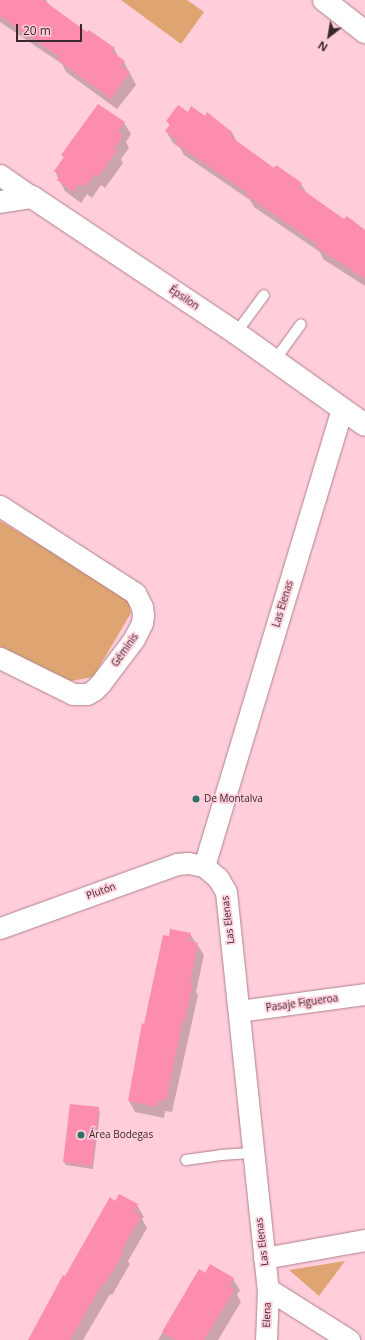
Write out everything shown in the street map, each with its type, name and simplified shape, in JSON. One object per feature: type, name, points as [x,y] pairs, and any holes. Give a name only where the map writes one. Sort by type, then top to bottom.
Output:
[{"type":"main road","points":[[324,0],[365,32]]},
{"type":"main road","points":[[0,202],[32,197]]},
{"type":"main road","name":"Épsilon","points":[[32,197],[236,333],[365,425]]},
{"type":"street","name":"Épsilon","points":[[0,175],[32,197]]},
{"type":"street","name":"Las Elenas","points":[[268,1289],[226,892],[218,878],[204,866],[342,409]]},
{"type":"street","name":"Géminis","points":[[0,506],[135,593],[142,607],[143,615],[142,624],[134,639],[100,684],[87,694],[73,694],[0,658]]},
{"type":"street","name":"Plutón","points":[[0,928],[177,864],[188,863],[204,866]]},
{"type":"street","name":"Pasaje Figueroa","points":[[239,1011],[365,994]]},
{"type":"street","points":[[264,1258],[365,1240]]},
{"type":"street","points":[[268,1289],[349,1340]]},
{"type":"street","name":"Elena","points":[[266,1340],[268,1289]]},
{"type":"lane","points":[[236,333],[264,295]]},
{"type":"lane","points":[[275,360],[301,324]]},
{"type":"lane","points":[[186,1160],[221,1155],[253,1153]]},
{"type":"shaded area","points":[[121,0],[187,0],[204,12],[181,44]]},
{"type":"shaded area","points":[[0,521],[127,596],[131,613],[93,677],[71,681],[0,646]]},
{"type":"shaded area","points":[[345,1261],[319,1296],[289,1270]]},
{"type":"building","points":[[0,0],[43,0],[87,32],[89,30],[115,48],[112,52],[125,61],[121,66],[130,72],[111,99],[58,60],[60,57],[0,16]]},
{"type":"building","points":[[98,104],[125,122],[118,132],[123,136],[114,149],[117,151],[98,177],[95,174],[85,187],[80,183],[74,192],[57,180],[60,175],[54,171],[64,157],[61,155]]},
{"type":"building","points":[[178,105],[188,112],[191,106],[205,116],[207,112],[232,132],[230,136],[274,168],[276,165],[302,183],[299,187],[331,210],[344,219],[347,216],[365,230],[365,279],[316,247],[318,245],[246,195],[248,193],[176,144],[178,141],[165,131],[170,124],[166,121]]},
{"type":"building","points":[[170,929],[191,933],[189,941],[198,943],[190,982],[193,983],[185,1019],[183,1019],[166,1101],[159,1100],[157,1107],[128,1101],[142,1023],[144,1024],[163,935],[169,936]]},
{"type":"building","name":"Área Bodegas","points":[[70,1104],[99,1107],[92,1166],[63,1162]]},
{"type":"building","points":[[119,1194],[138,1204],[134,1212],[141,1216],[121,1251],[124,1252],[105,1284],[103,1283],[70,1340],[28,1340],[63,1275],[65,1276],[110,1197],[115,1201]]},
{"type":"building","points":[[210,1264],[234,1278],[229,1286],[235,1289],[204,1340],[175,1340],[162,1332],[199,1269],[205,1273]]},
{"type":"place","name":"De Montalva","points":[[196,799]]},
{"type":"place","name":"Área Bodegas","points":[[81,1135]]}]
